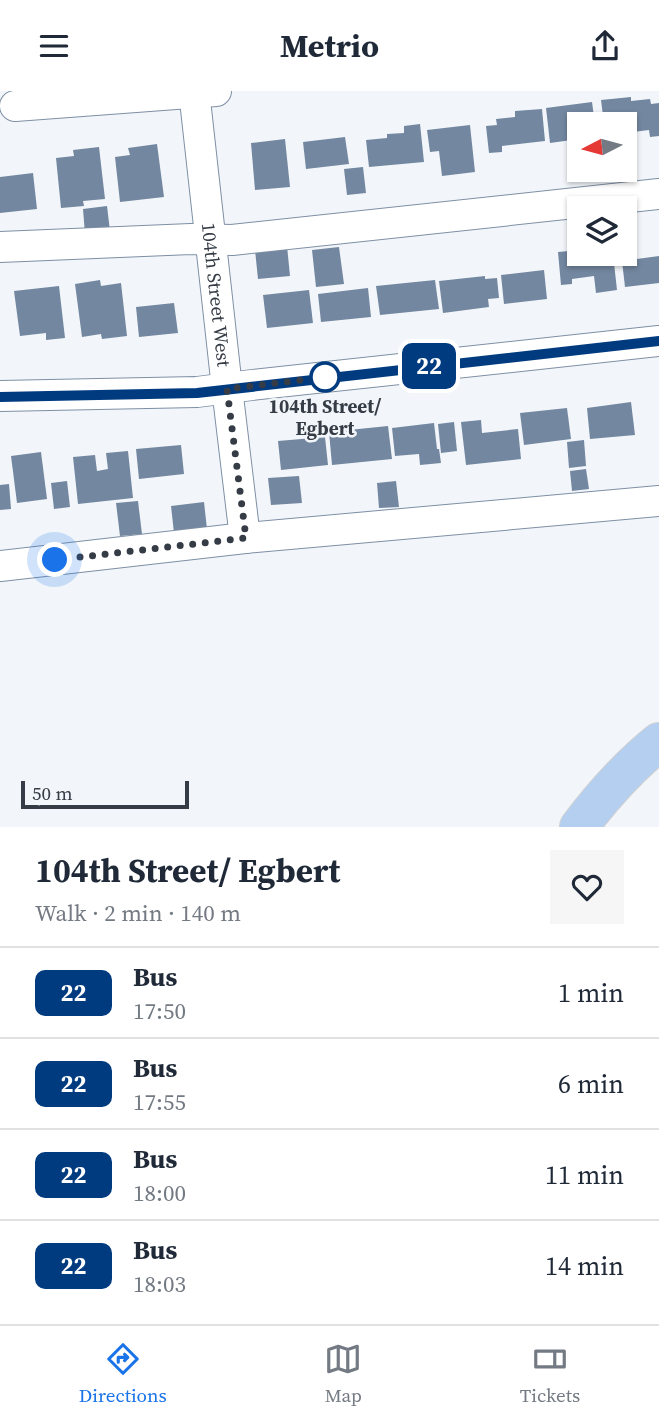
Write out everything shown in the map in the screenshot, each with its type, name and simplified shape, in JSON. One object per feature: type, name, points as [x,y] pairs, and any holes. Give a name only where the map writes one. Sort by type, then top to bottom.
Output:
[{"type":"highway","points":[[579,827],[603,795],[659,742]]},
{"type":"street","points":[[15,106],[202,92]]},
{"type":"street","name":"104th Street West","points":[[202,92],[210,240],[246,538]]},
{"type":"street","points":[[0,247],[191,239],[232,240],[659,194]]},
{"type":"street","points":[[0,397],[197,393],[659,341]]},
{"type":"street","points":[[0,566],[246,538],[659,501]]},
{"type":"building","points":[[631,97],[631,101],[650,99],[651,104],[659,103],[659,136],[650,137],[649,130],[637,132],[637,112],[602,112],[601,100]]},
{"type":"building","points":[[592,102],[593,112],[567,112],[567,141],[550,143],[546,108]]},
{"type":"building","points":[[542,109],[545,141],[502,146],[502,152],[489,153],[486,126],[497,125],[496,119],[515,117],[515,111]]},
{"type":"building","points":[[420,124],[424,162],[369,167],[366,140],[404,133],[404,126]]},
{"type":"building","points":[[470,125],[475,172],[442,176],[439,151],[430,152],[427,130]]},
{"type":"building","points":[[345,137],[349,164],[306,169],[303,142]]},
{"type":"building","points":[[285,139],[290,187],[255,190],[251,143]]},
{"type":"building","points":[[157,144],[164,197],[120,202],[115,157],[130,155],[128,148]]},
{"type":"building","points":[[99,147],[105,199],[83,201],[84,206],[61,208],[56,158],[74,156],[73,150]]},
{"type":"building","points":[[363,167],[366,193],[347,195],[344,169]]},
{"type":"building","points":[[33,173],[37,209],[0,213],[0,177]]},
{"type":"building","points":[[107,206],[110,231],[85,234],[83,209]]},
{"type":"building","points":[[287,246],[290,276],[258,279],[255,250]]},
{"type":"building","points":[[339,247],[344,284],[316,287],[312,250]]},
{"type":"building","points":[[567,251],[567,266],[614,266],[617,290],[596,293],[594,276],[572,279],[572,284],[561,285],[558,252]]},
{"type":"building","points":[[659,256],[659,283],[625,287],[623,266],[637,266],[637,259]]},
{"type":"building","points":[[544,270],[547,299],[504,304],[501,275]]},
{"type":"building","points":[[485,276],[485,279],[497,278],[499,298],[488,299],[489,307],[443,313],[439,281]]},
{"type":"building","points":[[100,280],[101,286],[121,283],[127,336],[102,339],[101,334],[82,337],[75,284]]},
{"type":"building","points":[[435,280],[439,309],[380,315],[376,286]]},
{"type":"building","points":[[59,286],[65,338],[46,340],[46,333],[20,336],[14,291]]},
{"type":"building","points":[[368,288],[371,317],[321,322],[318,294]]},
{"type":"building","points":[[309,290],[313,323],[267,328],[263,295]]},
{"type":"building","points":[[174,303],[178,333],[139,337],[136,307]]},
{"type":"building","points":[[631,402],[635,435],[590,439],[587,408]]},
{"type":"building","points":[[567,408],[571,439],[524,445],[520,413]]},
{"type":"building","points":[[481,420],[482,433],[518,429],[521,459],[466,465],[461,422]]},
{"type":"building","points":[[454,422],[457,451],[441,453],[438,424]]},
{"type":"building","points":[[434,423],[441,463],[420,465],[419,454],[395,456],[392,428]]},
{"type":"building","points":[[388,426],[392,459],[332,465],[329,432]]},
{"type":"building","points":[[325,437],[328,465],[281,470],[278,441]]},
{"type":"building","points":[[584,440],[586,466],[569,468],[567,442]]},
{"type":"building","points":[[181,445],[184,474],[139,479],[136,449]]},
{"type":"building","points":[[128,451],[133,498],[78,504],[73,457],[95,455],[97,471],[108,469],[106,453]]},
{"type":"building","points":[[41,452],[47,499],[17,503],[11,456]]},
{"type":"building","points":[[586,469],[589,489],[572,491],[570,471]]},
{"type":"building","points":[[299,476],[302,503],[271,505],[268,478]]},
{"type":"building","points":[[67,481],[70,507],[54,509],[51,483]]},
{"type":"building","points":[[396,481],[399,507],[379,508],[377,483]]},
{"type":"building","points":[[9,484],[11,509],[0,510],[0,485]]},
{"type":"building","points":[[138,501],[142,534],[120,536],[116,503]]},
{"type":"building","points":[[204,502],[207,529],[174,533],[171,506]]},
{"type":"bus line","name":"22","points":[[0,397],[197,393],[659,341]]},
{"type":"place","name":"104th Street/ Egbert","points":[[325,377]]},
{"type":"route","points":[[55,560],[246,538],[227,389],[334,376],[325,377]]}]
